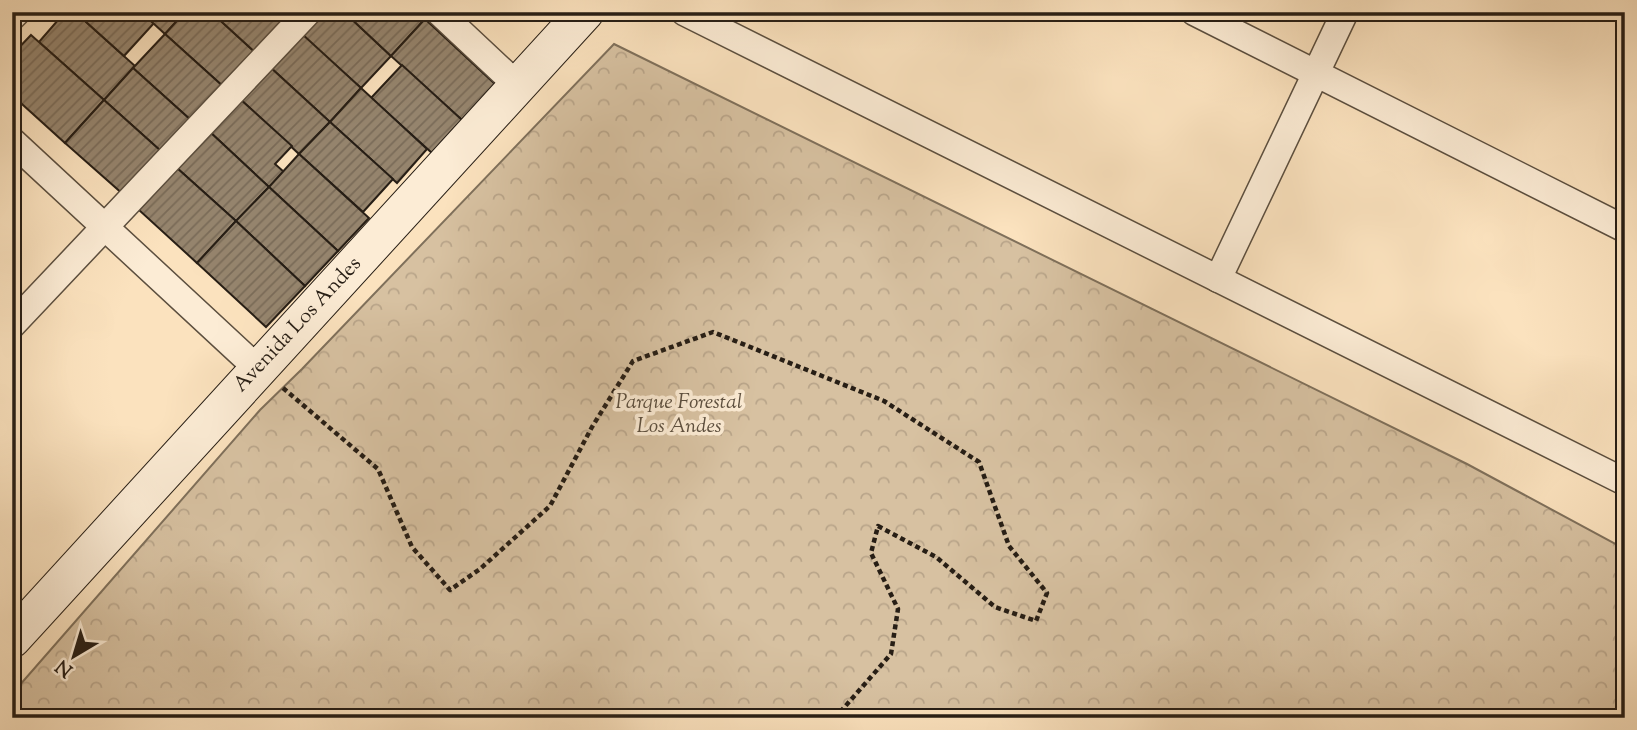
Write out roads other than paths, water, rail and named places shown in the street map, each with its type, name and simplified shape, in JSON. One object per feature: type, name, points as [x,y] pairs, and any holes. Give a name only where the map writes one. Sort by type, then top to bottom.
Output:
[{"type":"street","points":[[12,17],[17,12]]},
{"type":"street","points":[[12,325],[308,12]]},
{"type":"street","points":[[439,12],[518,86]]},
{"type":"street","name":"Avenida Los Andes","points":[[12,639],[585,12]]},
{"type":"street","points":[[684,12],[1625,482]]},
{"type":"street","points":[[1194,12],[1625,229]]},
{"type":"street","points":[[1219,279],[1345,12]]},
{"type":"street","points":[[12,141],[258,369]]},
{"type":"park label","name":"Parque Forestal Los Andes","points":[[679,415]]}]
